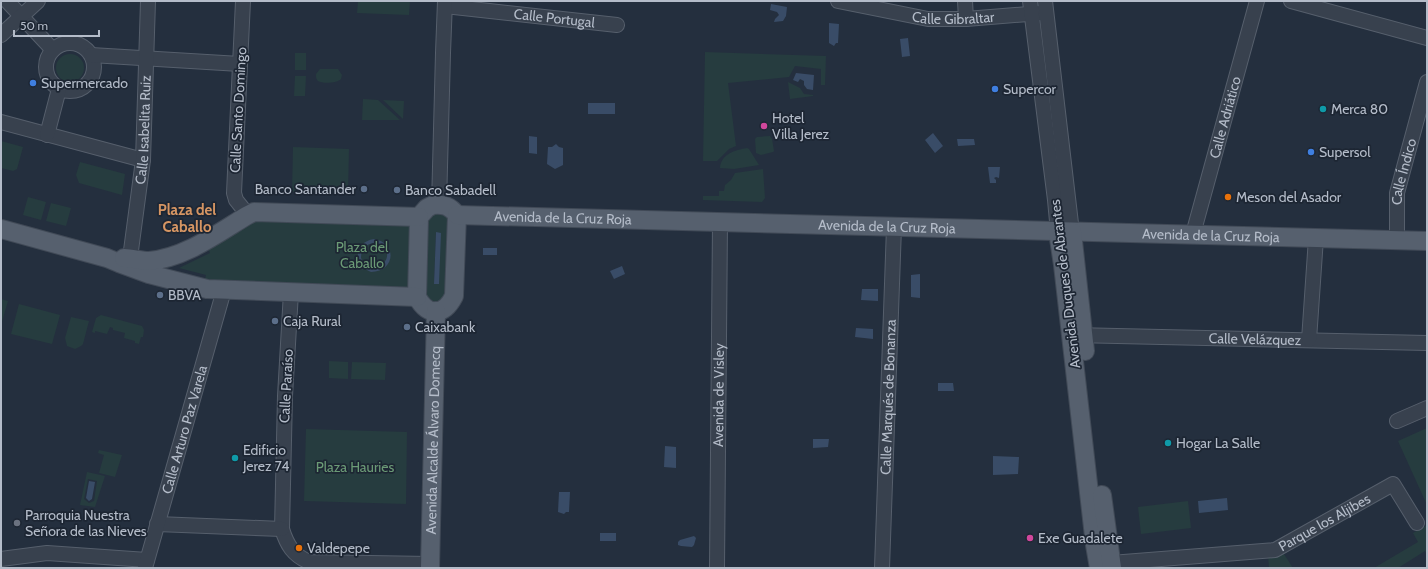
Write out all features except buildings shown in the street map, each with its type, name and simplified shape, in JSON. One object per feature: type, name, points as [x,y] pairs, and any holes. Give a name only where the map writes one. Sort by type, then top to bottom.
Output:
[{"type":"main road","points":[[439,204],[450,208],[457,215],[454,296],[449,305],[443,310],[427,310],[417,297],[419,217],[427,208],[439,204]]},
{"type":"main road","points":[[107,258],[130,258],[148,261],[175,255],[198,245],[248,215],[261,212],[419,217]]},
{"type":"main road","name":"Avenida de la Cruz Roja","points":[[457,215],[1427,241]]},
{"type":"main road","points":[[1,229],[107,258],[149,274],[207,289],[417,297]]},
{"type":"main road","name":"Avenida Duques de Abrantes","points":[[1065,232],[1098,511],[1108,566]]},
{"type":"main road","name":"Avenida Alcalde Álvaro Domecq","points":[[430,566],[436,311]]},
{"type":"street","points":[[7,1],[53,50]]},
{"type":"street","points":[[1,35],[38,1]]},
{"type":"street","name":"Calle Isabelita Ruiz","points":[[130,258],[143,160],[148,1]]},
{"type":"street","name":"Calle Santo Domingo","points":[[243,1],[234,193],[236,200],[248,215]]},
{"type":"street","points":[[965,1],[966,19]]},
{"type":"street","name":"Calle Adriático","points":[[1193,234],[1232,86],[1257,1]]},
{"type":"street","points":[[1291,1],[1427,38]]},
{"type":"street","name":"Calle Gibraltar","points":[[847,2],[898,7],[928,19],[966,19],[1031,8],[1046,7]]},
{"type":"street","points":[[439,204],[445,3]]},
{"type":"street","name":"Calle Portugal","points":[[445,3],[617,25]]},
{"type":"street","name":"Avenida Duques de Abrantes","points":[[1046,7],[1065,232]]},
{"type":"street","name":"Avenida Duques de Abrantes","points":[[1031,8],[1055,200],[1065,232]]},
{"type":"street","points":[[75,43],[83,46],[91,55],[95,66],[94,74],[90,82],[84,87],[77,91],[69,92],[59,89],[49,80],[46,73],[48,57],[59,45],[75,43]]},
{"type":"street","points":[[91,55],[240,64]]},
{"type":"street","name":"Calle Índico","points":[[1397,240],[1397,193],[1427,82]]},
{"type":"street","points":[[47,135],[59,89]]},
{"type":"street","points":[[1,122],[143,160]]},
{"type":"street","name":"Avenida de Visley","points":[[717,568],[720,222]]},
{"type":"street","name":"Calle Marqués de Bonanza","points":[[882,568],[894,226]]},
{"type":"street","points":[[1309,340],[1316,238]]},
{"type":"street","name":"Calle Arturo Paz Varela","points":[[146,564],[224,290]]},
{"type":"street","name":"Calle Paraíso","points":[[291,292],[285,396],[282,529],[285,540],[300,558],[309,562],[430,566]]},
{"type":"street","name":"Calle Velázquez","points":[[1077,335],[1427,343]]},
{"type":"street","points":[[1397,421],[1427,408]]},
{"type":"street","name":"Parque los Aljibes","points":[[1108,566],[1275,550],[1393,484],[1417,523]]},
{"type":"street","points":[[157,524],[282,529]]},
{"type":"street","points":[[1,559],[47,553],[146,564]]},
{"type":"green space","points":[[358,1],[410,1],[409,15],[357,13]]},
{"type":"green space","points":[[705,52],[826,56],[825,85],[821,85],[821,69],[795,66],[789,77],[728,83],[736,146],[729,149],[717,161],[703,161]]},
{"type":"green space","points":[[295,53],[306,53],[306,70],[295,70]]},
{"type":"green space","points":[[70,54],[80,58],[84,68],[80,78],[70,82],[60,78],[56,68],[60,58]]},
{"type":"green space","points":[[320,69],[338,69],[342,75],[341,79],[330,83],[318,81],[316,74]]},
{"type":"green space","points":[[295,76],[306,76],[305,96],[294,96]]},
{"type":"green space","points":[[788,82],[800,88],[804,94],[813,96],[790,99]]},
{"type":"green space","points":[[363,99],[378,100],[400,120],[362,120]]},
{"type":"green space","points":[[383,100],[404,101],[403,119]]},
{"type":"green space","points":[[770,136],[774,151],[761,155],[756,153],[755,139],[757,137]]},
{"type":"green space","points":[[1,141],[23,147],[17,169],[13,171],[1,168]]},
{"type":"green space","points":[[293,147],[349,149],[348,193],[292,192]]},
{"type":"green space","points":[[747,148],[759,165],[734,169],[720,168],[723,159],[726,156],[738,150]]},
{"type":"green space","points":[[80,162],[125,174],[122,195],[79,183],[76,175]]},
{"type":"green space","points":[[763,169],[765,198],[762,202],[703,200],[703,196],[719,196],[719,191],[724,191],[725,185],[731,180],[735,173]]},
{"type":"green space","points":[[28,197],[46,202],[41,220],[23,215]]},
{"type":"green space","points":[[51,203],[71,208],[66,226],[46,221]]},
{"type":"green space","points":[[439,213],[445,215],[448,219],[447,293],[439,303],[432,302],[426,296],[428,221],[434,214]],"holes":[[[436,232],[439,284],[434,283]]]},
{"type":"green space","name":"Plaza del Caballo","points":[[251,220],[410,225],[408,288],[204,283],[206,275],[179,268],[210,253],[207,246]]},
{"type":"green space","points":[[1,299],[8,301],[1,325]]},
{"type":"green space","points":[[19,304],[60,315],[52,344],[11,334]]},
{"type":"green space","points":[[101,315],[142,326],[144,330],[143,337],[141,337],[139,344],[135,343],[135,341],[124,338],[125,333],[113,330],[113,328],[110,327],[107,334],[95,331],[95,333],[92,332],[96,318]]},
{"type":"green space","points":[[71,317],[89,321],[83,344],[75,349],[67,346],[65,338]]},
{"type":"green space","points":[[329,361],[348,362],[348,379],[329,378]]},
{"type":"green space","points":[[352,362],[386,363],[385,380],[351,379]]},
{"type":"green space","points":[[1427,428],[1427,505],[1398,441]]},
{"type":"green space","name":"Plaza Hauries","points":[[306,429],[407,432],[406,504],[304,501]]},
{"type":"green space","points":[[99,450],[122,455],[115,477],[99,473],[104,455],[98,453]]},
{"type":"green space","points":[[87,472],[105,476],[95,507],[80,505]],"holes":[[[88,479],[97,481],[94,501],[89,503],[84,499]]]},
{"type":"green space","points":[[1188,501],[1191,528],[1141,534],[1138,507]]},
{"type":"green space","points":[[1427,525],[1427,555],[1425,551],[1398,568],[1374,568],[1418,542],[1413,533]]},
{"type":"green space","points":[[1282,551],[1293,568],[1269,568],[1268,555]]},
{"type":"water","points":[[771,4],[787,7],[786,16],[783,21],[774,22],[779,15],[777,12],[770,10]]},
{"type":"water","points":[[829,23],[839,24],[838,43],[834,46],[829,43]]},
{"type":"water","points":[[908,38],[910,56],[902,57],[900,39]]},
{"type":"water","points":[[796,73],[814,75],[813,90],[807,89],[804,85],[804,81],[800,79],[798,82],[793,80]]},
{"type":"water","points":[[588,103],[615,103],[615,114],[588,114]]},
{"type":"water","points":[[933,133],[943,146],[935,153],[925,140]]},
{"type":"water","points":[[529,136],[537,137],[537,154],[529,153]]},
{"type":"water","points":[[957,139],[974,139],[975,145],[958,146]]},
{"type":"water","points":[[556,144],[563,148],[563,165],[555,169],[547,164],[548,147],[552,147]]},
{"type":"water","points":[[988,167],[1000,167],[999,178],[994,178],[996,183],[990,183]]},
{"type":"water","points":[[436,232],[441,233],[439,284],[434,284]]},
{"type":"water","points":[[374,239],[382,242],[390,251],[389,263],[379,271],[371,272],[361,264],[358,259],[359,249],[362,244]],"holes":[[[370,244],[379,244],[386,250],[387,258],[381,266],[375,268],[366,266],[361,258],[363,250]]]},
{"type":"water","points":[[483,248],[497,248],[497,255],[483,255]]},
{"type":"water","points":[[622,266],[625,274],[614,279],[610,271]]},
{"type":"water","points":[[920,274],[920,298],[911,297],[911,275]]},
{"type":"water","points":[[862,289],[878,289],[878,301],[861,300]]},
{"type":"water","points":[[856,328],[873,329],[873,339],[855,337]]},
{"type":"water","points":[[938,383],[953,383],[954,391],[938,391]]},
{"type":"water","points":[[813,439],[829,439],[828,447],[813,448]]},
{"type":"water","points":[[665,446],[676,447],[676,468],[664,467]]},
{"type":"water","points":[[993,456],[1019,457],[1018,474],[993,475]]},
{"type":"water","points":[[89,481],[95,482],[92,499],[89,501],[86,498]]},
{"type":"water","points":[[559,492],[570,492],[569,512],[564,514],[558,512]]},
{"type":"water","points":[[1227,498],[1228,510],[1199,513],[1198,501]]},
{"type":"water","points":[[600,533],[616,533],[616,541],[600,541]]},
{"type":"water","points":[[694,536],[696,538],[692,547],[678,545],[680,540]]},
{"type":"place","name":"Supermercado","points":[[33,83]]},
{"type":"place","name":"Supercor","points":[[995,89]]},
{"type":"place","name":"Merca 80","points":[[1323,109]]},
{"type":"place","name":"Hotel Villa Jerez","points":[[764,126]]},
{"type":"place","name":"Supersol","points":[[1311,152]]},
{"type":"place","name":"Banco Santander","points":[[364,189]]},
{"type":"place","name":"Banco Sabadell","points":[[397,190]]},
{"type":"place","name":"Meson del Asador","points":[[1228,197]]},
{"type":"place","name":"BBVA","points":[[160,295]]},
{"type":"place","name":"Caja Rural","points":[[275,321]]},
{"type":"place","name":"Caixabank","points":[[407,327]]},
{"type":"place","name":"Hogar La Salle","points":[[1168,443]]},
{"type":"place","name":"Edificio Jerez 74","points":[[235,458]]},
{"type":"place","name":"Parroquia Nuestra Señora de las Nieves","points":[[17,523]]},
{"type":"place","name":"Exe Guadalete","points":[[1030,538]]},
{"type":"place","name":"Valdepepe","points":[[299,548]]},
{"type":"district","name":"Plaza del Caballo","points":[[187,218]]}]
